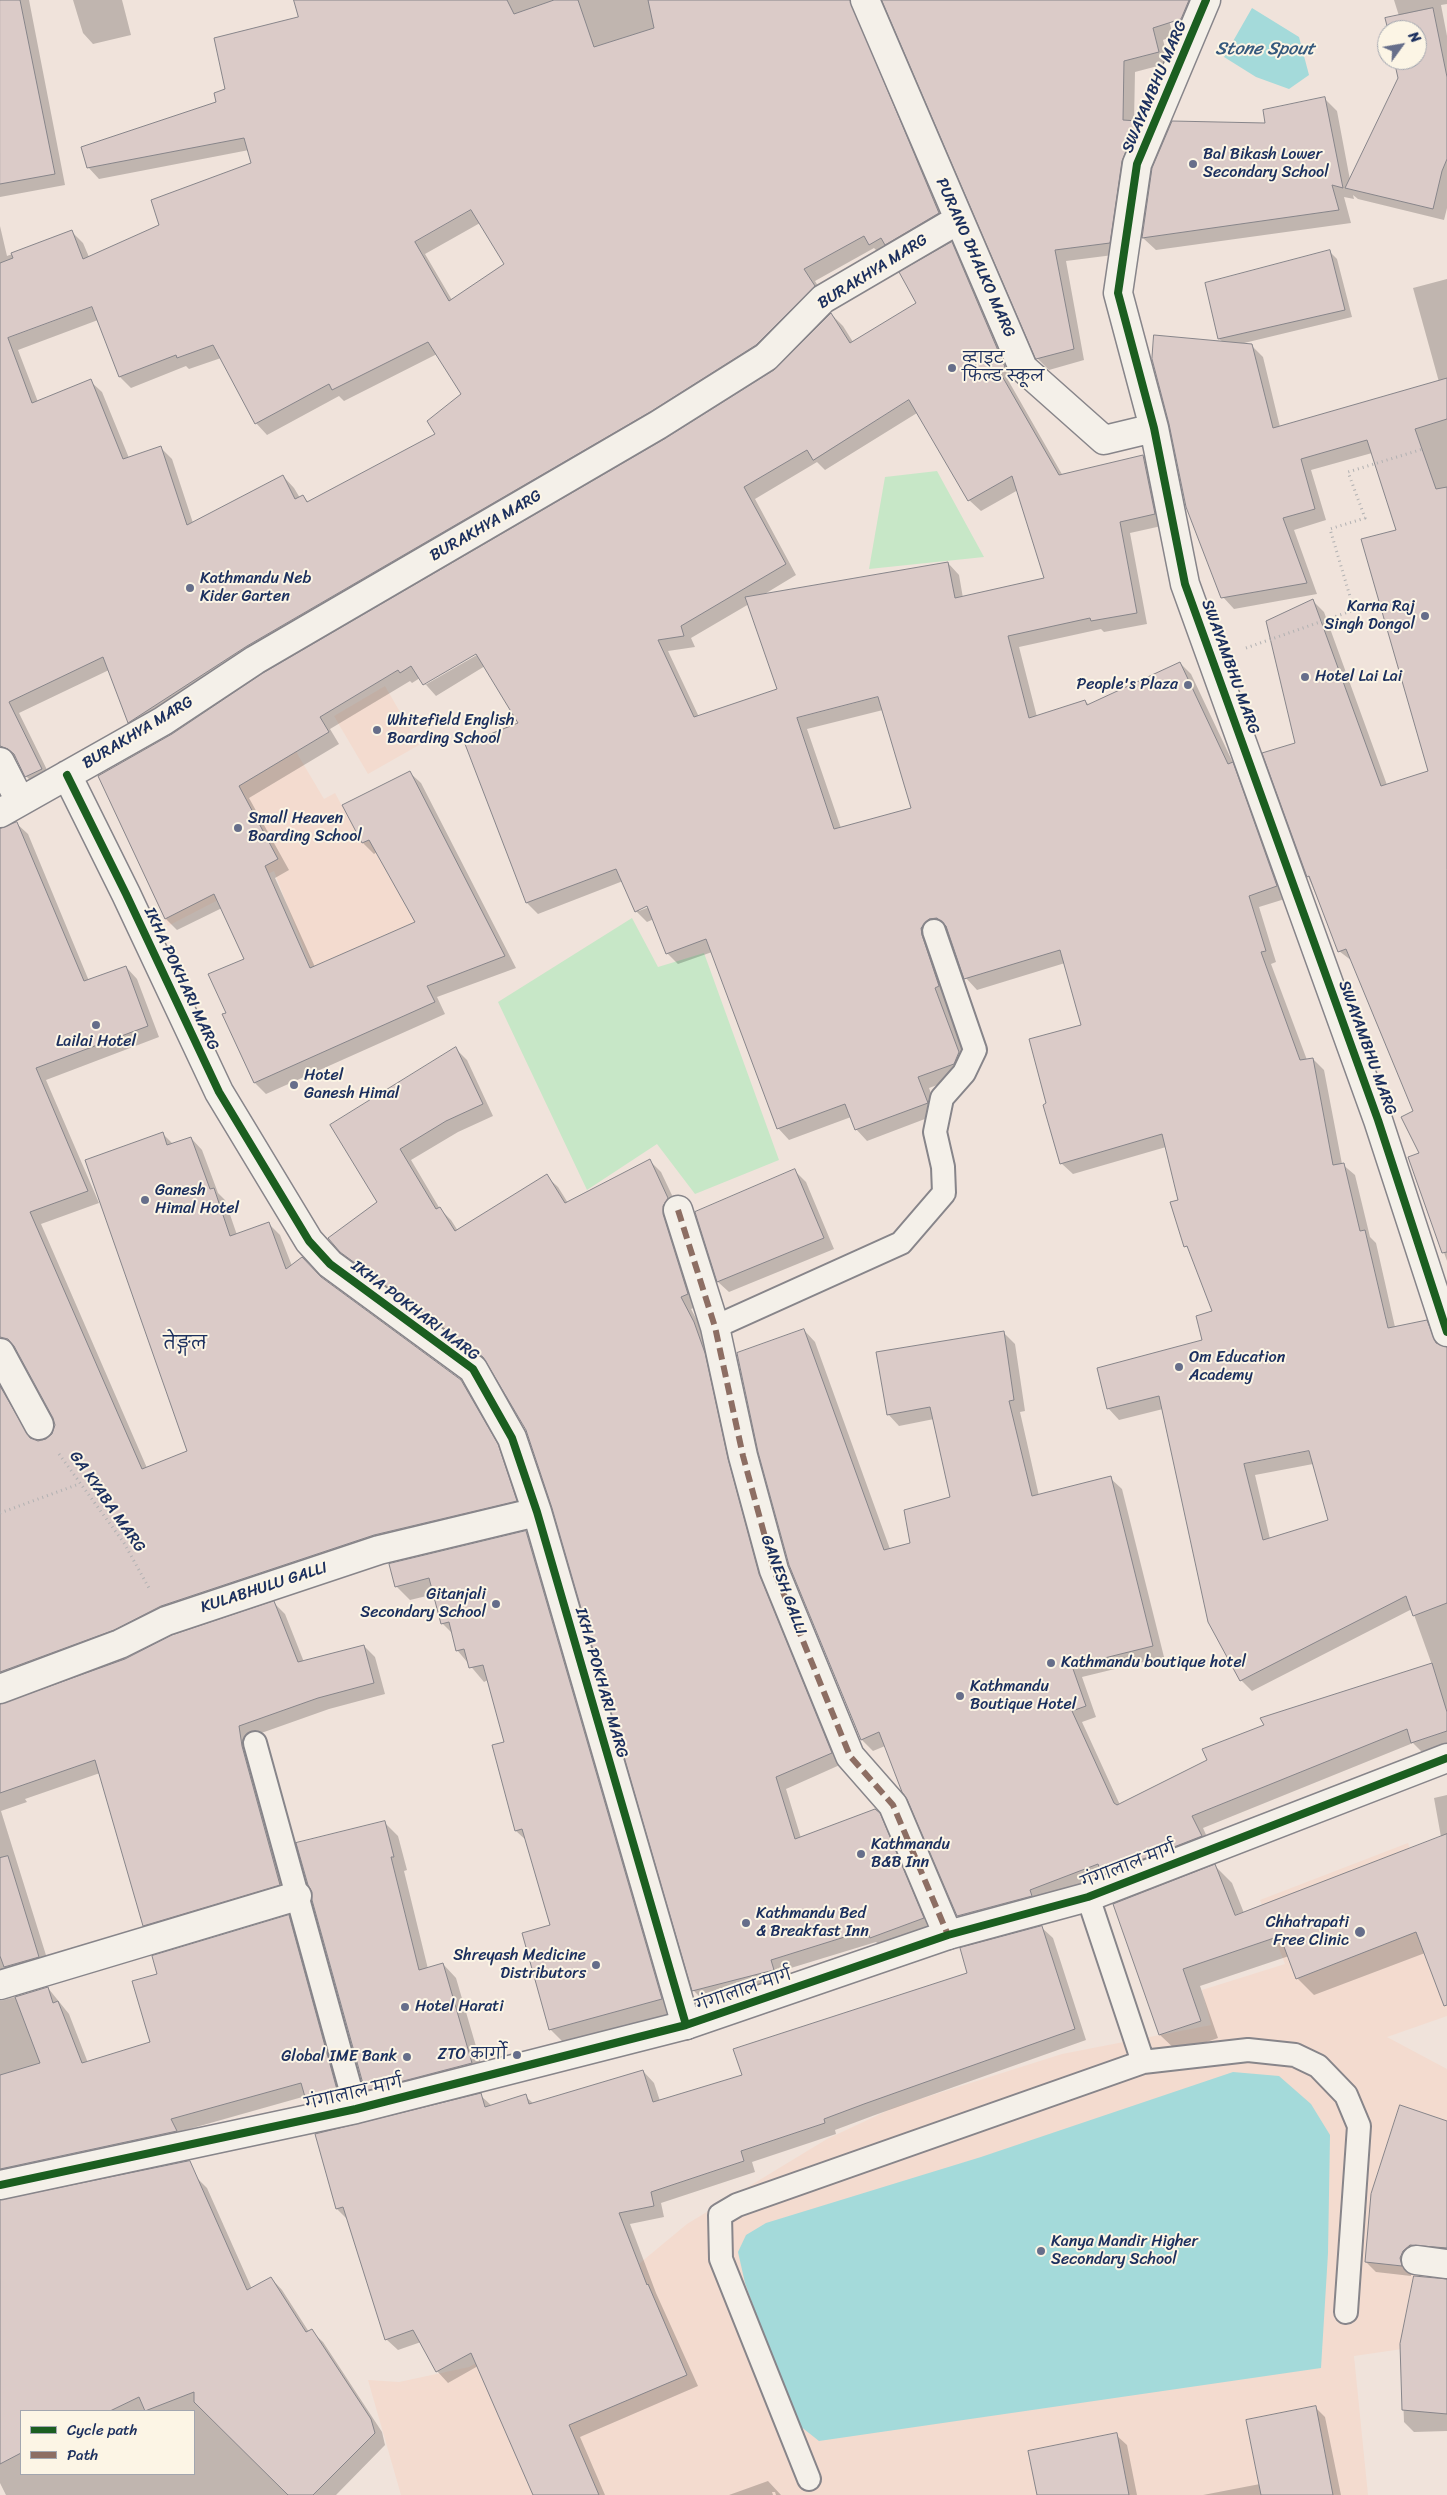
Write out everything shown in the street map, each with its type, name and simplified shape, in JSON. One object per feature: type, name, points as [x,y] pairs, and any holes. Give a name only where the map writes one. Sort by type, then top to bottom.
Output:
[{"type":"street","name":"PURANO DHALKO MARG","points":[[865,0],[1023,368],[1104,440],[1154,428]]},
{"type":"street","name":"SWAYAMBHU MARG","points":[[1206,0],[1137,164],[1118,293],[1154,428],[1185,584],[1378,1120],[1447,1332]]},
{"type":"street","name":"BURAKHYA MARG","points":[[10,807],[163,721],[264,656],[658,426],[766,357],[823,299],[958,220]]},
{"type":"street","points":[[0,762],[10,807]]},
{"type":"street","name":"IKHA POKHARI MARG","points":[[67,775],[126,894],[218,1092],[309,1240],[330,1264],[473,1369],[512,1438],[537,1512],[686,2025]]},
{"type":"street","name":"GANESH GALLI","points":[[678,1210],[715,1327],[742,1456],[774,1570],[850,1756],[893,1806],[948,1935]]},
{"type":"street","points":[[0,1353],[39,1425]]},
{"type":"street","name":"KULABHULU GALLI","points":[[0,1689],[120,1644],[166,1621],[379,1550],[537,1512]]},
{"type":"street","name":"गंगालाल मार्ग","points":[[0,2185],[356,2109],[686,2025],[948,1935],[1088,1897],[1447,1758]]},
{"type":"street","points":[[0,1985],[297,1896]]},
{"type":"street","points":[[1416,2260],[1447,2264]]},
{"type":"lane","points":[[715,1327],[900,1243],[944,1193],[943,1167],[934,1132],[942,1098],[964,1073],[975,1050],[934,931]]},
{"type":"lane","points":[[254,1743],[356,2109]]},
{"type":"lane","points":[[1088,1897],[1143,2062]]},
{"type":"lane","points":[[809,2479],[721,2260],[720,2215],[737,2204],[1143,2062],[1248,2050],[1295,2055],[1318,2066],[1346,2095],[1359,2126],[1346,2312]]},
{"type":"path","points":[[1212,659],[1354,610],[1330,529],[1365,518],[1348,472],[1423,449]]},
{"type":"path","points":[[0,1513],[79,1484]]},
{"type":"shaded area","name":"Small Heaven Boarding School","points":[[269,672],[298,755],[324,799],[335,793],[362,843],[422,812],[466,900],[311,968],[274,871],[168,926],[95,770],[159,740],[217,708]]},
{"type":"shaded area","name":"Whitefield English Boarding School","points":[[385,686],[419,745],[368,774],[334,716]]},
{"type":"shaded area","name":"Kanya Mandir Higher Secondary School","points":[[1408,1843],[1423,1883],[1447,1874],[1447,2016],[1387,2037],[1447,2069],[1447,2119],[1434,2185],[1416,2347],[1354,2356],[1368,2495],[401,2495],[368,2380],[399,2382],[469,2367],[529,2333],[587,2307],[687,2224],[827,2139],[895,2107],[1062,2054],[1211,2025],[1202,1990],[1285,1964],[1260,1900]]},
{"type":"green space","points":[[937,471],[984,557],[869,569],[885,477]]},
{"type":"green space","points":[[632,918],[658,967],[704,953],[779,1160],[695,1194],[657,1144],[587,1190],[498,1002]]},
{"type":"water","name":"Stone Spout","points":[[1252,8],[1299,37],[1309,75],[1289,89],[1256,77],[1224,57]]},
{"type":"water","points":[[1233,2072],[1279,2076],[1311,2104],[1330,2135],[1328,2253],[1321,2368],[819,2441],[795,2422],[745,2283],[738,2252],[746,2235],[766,2223],[981,2157]]},
{"type":"building","points":[[0,0],[20,0],[55,174],[0,184]]},
{"type":"building","points":[[294,0],[507,0],[514,14],[554,0],[578,0],[594,47],[654,28],[648,0],[850,0],[939,213],[885,245],[881,238],[869,245],[864,236],[804,269],[815,286],[756,345],[650,412],[247,646],[128,723],[103,657],[9,702],[42,769],[25,777],[14,754],[0,746],[0,263],[13,258],[11,253],[72,230],[83,259],[159,225],[151,200],[251,163],[244,138],[87,168],[81,147],[216,102],[214,93],[225,89],[214,38],[298,17]],"holes":[[[471,210],[504,264],[449,301],[415,242]],[[92,307],[119,377],[176,355],[177,358],[213,345],[255,424],[329,384],[332,390],[428,342],[461,394],[427,421],[435,434],[307,502],[303,495],[295,499],[283,475],[187,525],[161,446],[123,459],[91,379],[32,403],[8,338]]]},
{"type":"building","points":[[882,0],[1189,0],[1181,19],[1153,28],[1159,52],[1124,61],[1123,120],[1138,121],[1122,161],[1110,243],[1055,250],[1074,349],[1036,359]]},
{"type":"building","points":[[1433,8],[1447,77],[1447,159],[1442,171],[1433,209],[1345,188],[1398,78],[1396,70],[1427,70],[1427,20],[1386,20],[1385,18]]},
{"type":"building","points":[[1325,97],[1343,188],[1332,185],[1339,210],[1142,238],[1152,168],[1172,121],[1265,123],[1263,110]]},
{"type":"building","points":[[952,242],[1005,367],[998,369],[1059,475],[1143,455],[1155,514],[1120,522],[1137,613],[1091,621],[1090,618],[1008,636],[1029,718],[1085,700],[1087,705],[1180,662],[1228,764],[1233,762],[1277,886],[1249,896],[1266,951],[1261,952],[1300,1060],[1313,1058],[1333,1165],[1344,1163],[1360,1231],[1365,1230],[1388,1328],[1427,1320],[1436,1343],[1447,1347],[1447,1603],[1413,1616],[1406,1596],[1240,1681],[1208,1622],[1159,1396],[1107,1409],[1097,1368],[1202,1340],[1196,1316],[1212,1311],[1187,1246],[1184,1247],[1170,1202],[1178,1200],[1162,1134],[1060,1164],[1043,1105],[1046,1103],[1029,1039],[1081,1025],[1060,950],[964,979],[946,926],[937,918],[929,919],[921,928],[922,935],[939,986],[935,988],[959,1052],[954,1064],[918,1077],[928,1103],[855,1130],[845,1104],[777,1129],[706,939],[666,954],[647,906],[635,912],[616,869],[526,903],[465,744],[518,723],[476,654],[423,685],[411,666],[400,673],[398,670],[320,717],[329,732],[239,786],[278,859],[265,866],[310,968],[415,922],[369,840],[362,843],[342,805],[410,771],[505,956],[427,986],[435,1002],[254,1083],[222,1014],[226,1013],[208,974],[244,959],[214,894],[165,919],[98,776],[172,734],[263,673],[666,438],[774,370],[831,313],[850,343],[916,303],[899,272]],"holes":[[[909,400],[968,501],[1012,476],[1044,578],[955,598],[948,562],[745,597],[777,689],[694,717],[658,640],[684,636],[681,626],[786,564],[744,487],[807,450],[813,460]],[[878,697],[911,808],[834,829],[797,718]],[[1309,1451],[1328,1520],[1263,1540],[1244,1464]]]},
{"type":"building","points":[[1330,250],[1345,310],[1218,339],[1205,283]]},
{"type":"building","points":[[1154,335],[1252,344],[1273,428],[1447,378],[1447,419],[1415,429],[1436,489],[1447,487],[1447,1252],[1442,1253],[1408,1157],[1419,1153],[1401,1117],[1413,1111],[1346,949],[1338,952],[1309,876],[1307,877],[1262,753],[1295,743],[1266,621],[1313,599],[1381,786],[1428,771],[1361,539],[1396,530],[1367,440],[1301,459],[1315,509],[1283,518],[1307,583],[1221,598],[1186,507],[1169,424],[1152,359]]},
{"type":"building","points":[[17,822],[84,981],[126,966],[148,1026],[36,1068],[88,1191],[30,1212],[142,1469],[187,1451],[85,1160],[163,1132],[167,1145],[191,1137],[210,1189],[214,1188],[230,1236],[269,1222],[286,1269],[302,1257],[321,1277],[461,1380],[498,1444],[517,1501],[374,1535],[161,1606],[114,1630],[0,1672],[0,1386],[30,1438],[38,1441],[46,1439],[52,1434],[55,1425],[14,1346],[8,1339],[0,1337],[0,829]]},
{"type":"building","points":[[456,1047],[483,1104],[446,1121],[400,1149],[436,1209],[440,1207],[455,1231],[547,1174],[565,1203],[650,1159],[668,1198],[663,1206],[663,1214],[688,1294],[681,1297],[694,1322],[705,1353],[728,1459],[759,1574],[832,1753],[776,1777],[795,1839],[875,1809],[880,1813],[924,1918],[870,1938],[867,1930],[771,1960],[774,1970],[692,1991],[552,1508],[526,1430],[483,1357],[340,1252],[328,1238],[377,1202],[330,1125]]},
{"type":"building","points":[[795,1169],[824,1238],[717,1282],[695,1212]]},
{"type":"building","points":[[804,1329],[884,1550],[910,1543],[904,1510],[950,1497],[930,1407],[887,1415],[876,1352],[1004,1331],[1014,1400],[1009,1401],[1032,1496],[1111,1476],[1153,1646],[1072,1666],[1086,1706],[1072,1711],[1114,1803],[1117,1805],[1207,1760],[1202,1749],[1264,1725],[1260,1718],[1432,1663],[1447,1712],[1447,1731],[1411,1743],[1407,1729],[1192,1816],[1202,1836],[1102,1875],[1098,1864],[1030,1890],[1032,1896],[957,1916],[907,1799],[902,1792],[879,1732],[861,1740],[789,1565],[758,1452],[737,1353]]},
{"type":"building","points":[[526,1531],[662,1999],[549,2030],[522,1933],[550,1925],[522,1829],[515,1831],[492,1745],[504,1742],[483,1665],[469,1668],[464,1649],[456,1651],[449,1622],[441,1624],[429,1578],[395,1587],[389,1564]]},
{"type":"building","points":[[274,1601],[298,1662],[364,1645],[374,1683],[318,1698],[239,1726],[242,1746],[280,1885],[143,1926],[95,1760],[0,1793],[0,1704],[125,1659],[172,1635]]},
{"type":"building","points":[[385,1821],[394,1857],[391,1857],[419,1970],[443,1963],[472,2063],[365,2091],[312,1900],[312,1892],[308,1885],[296,1843]]},
{"type":"building","points":[[1447,1834],[1447,2005],[1444,2006],[1416,1932],[1296,1979],[1280,1936],[1183,1969],[1201,2021],[1159,2035],[1113,1904],[1215,1864],[1235,1915]]},
{"type":"building","points":[[8,1856],[39,1957],[4,1967],[0,1956],[0,1858]]},
{"type":"building","points":[[289,1915],[339,2097],[307,2104],[301,2083],[171,2119],[177,2131],[0,2169],[0,2075],[40,2063],[15,1997],[48,1987],[53,2003],[58,2001],[82,2063],[150,2042],[132,1981],[157,1974],[152,1956]]},
{"type":"building","points":[[1042,1926],[1075,2029],[824,2119],[825,2123],[741,2151],[744,2161],[651,2192],[654,2206],[619,2213],[647,2285],[687,2375],[569,2425],[599,2495],[533,2495],[471,2353],[436,2372],[413,2330],[385,2340],[343,2207],[336,2209],[315,2134],[481,2093],[485,2107],[526,2094],[529,2104],[643,2070],[653,2102],[742,2075],[733,2049],[967,1973],[960,1948]]},
{"type":"building","points":[[1400,2105],[1447,2121],[1447,2248],[1410,2245],[1403,2251],[1400,2258],[1402,2266],[1365,2262],[1371,2194]]},
{"type":"building","points":[[190,2161],[247,2290],[271,2277],[306,2332],[312,2329],[371,2419],[375,2433],[313,2495],[288,2495],[194,2402],[194,2392],[148,2410],[145,2410],[139,2397],[112,2410],[20,2410],[20,2454],[0,2464],[0,2200]]},
{"type":"building","points":[[1414,2276],[1447,2279],[1447,2414],[1402,2410],[1400,2344]]},
{"type":"building","points":[[1316,2406],[1333,2495],[1261,2495],[1246,2420]]},
{"type":"building","points":[[1117,2433],[1129,2495],[1037,2495],[1028,2451]]},
{"type":"marked path","points":[[678,1210],[715,1327],[743,1456],[774,1570],[850,1756],[893,1805],[948,1935]]},
{"type":"cycle path","points":[[1206,0],[1137,164],[1118,293],[1154,428],[1185,584],[1378,1120],[1447,1332]]},
{"type":"cycle path","points":[[67,775],[126,894],[219,1092],[309,1241],[330,1264],[473,1369],[512,1438],[537,1512],[686,2025]]},
{"type":"cycle path","points":[[0,2185],[356,2109],[686,2025],[948,1935],[1088,1897],[1447,1758]]},
{"type":"place","name":"Bal Bikash Lower Secondary School","points":[[1193,164]]},
{"type":"place","name":"व्हाइट फिल्ड स्कूल","points":[[952,368]]},
{"type":"place","name":"Kathmandu Neb Kider Garten","points":[[190,588]]},
{"type":"place","name":"Karna Raj Singh Dongol","points":[[1425,616]]},
{"type":"place","name":"Hotel Lai Lai","points":[[1305,677]]},
{"type":"place","name":"People's Plaza","points":[[1188,685]]},
{"type":"place","name":"Whitefield English Boarding School","points":[[377,730]]},
{"type":"place","name":"Small Heaven Boarding School","points":[[238,828]]},
{"type":"place","name":"Lailai Hotel","points":[[96,1025]]},
{"type":"place","name":"Hotel Ganesh Himal","points":[[294,1085]]},
{"type":"place","name":"Ganesh Himal Hotel","points":[[145,1200]]},
{"type":"place","name":"Om Education Academy","points":[[1179,1367]]},
{"type":"place","name":"Gitanjali Secondary School","points":[[496,1604]]},
{"type":"place","name":"Kathmandu boutique hotel","points":[[1051,1663]]},
{"type":"place","name":"Kathmandu Boutique Hotel","points":[[960,1696]]},
{"type":"place","name":"Kathmandu B&B Inn","points":[[861,1854]]},
{"type":"place","name":"Kathmandu Bed & Breakfast Inn","points":[[746,1923]]},
{"type":"place","name":"Chhatrapati Free Clinic","points":[[1360,1932]]},
{"type":"place","name":"Shreyash Medicine Distributors","points":[[596,1965]]},
{"type":"place","name":"Hotel Harati","points":[[405,2007]]},
{"type":"place","name":"ZTO कार्गो","points":[[517,2055]]},
{"type":"place","name":"Global IME Bank","points":[[407,2057]]},
{"type":"place","name":"Kanya Mandir Higher Secondary School","points":[[1041,2251]]},
{"type":"district","name":"तेङ्गल","points":[[185,1344]]}]
